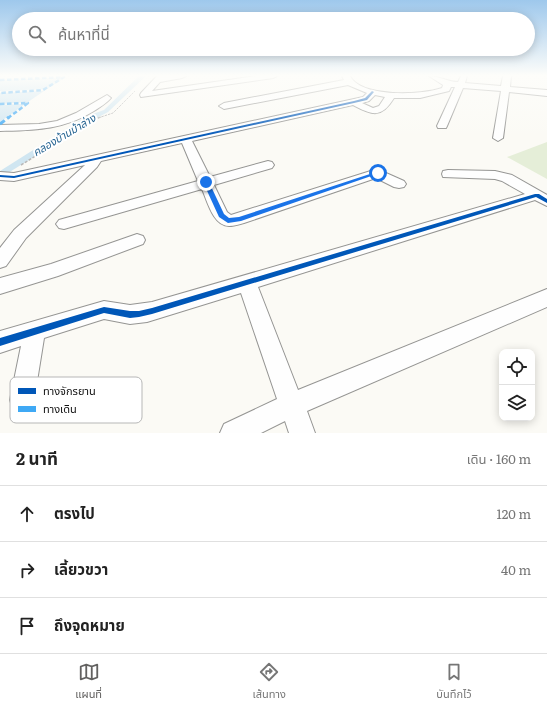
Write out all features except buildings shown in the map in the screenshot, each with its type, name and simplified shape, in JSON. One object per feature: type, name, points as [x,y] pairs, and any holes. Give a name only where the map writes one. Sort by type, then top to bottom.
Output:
[{"type":"street","points":[[224,106],[268,96]]},
{"type":"street","points":[[0,176],[14,177],[127,155],[356,103],[376,100],[378,96]]},
{"type":"street","points":[[442,126],[455,96]]},
{"type":"street","points":[[498,138],[504,96]]},
{"type":"street","points":[[0,128],[54,125],[63,123],[91,110],[107,98]]},
{"type":"street","points":[[187,142],[221,215],[228,221],[239,219],[378,173],[399,184]]},
{"type":"street","points":[[0,261],[20,234],[90,162]]},
{"type":"street","points":[[64,224],[268,165]]},
{"type":"street","points":[[448,174],[495,175],[507,178],[542,198]]},
{"type":"street","points":[[0,342],[104,310],[126,314],[139,314],[542,198]]},
{"type":"street","points":[[0,286],[52,271],[136,240]]},
{"type":"street","points":[[247,283],[302,433]]},
{"type":"street","points":[[232,433],[292,405],[547,298]]},
{"type":"street","points":[[26,377],[35,330]]},
{"type":"path","points":[[21,166],[95,119],[113,113],[130,96]]},
{"type":"green space","points":[[547,142],[547,179],[507,157]]},
{"type":"water","points":[[0,96],[36,96],[28,102],[0,104]]},
{"type":"water","points":[[25,104],[0,122],[0,105]]},
{"type":"waterway","name":"คลองบ้านม้าล่าง","points":[[0,175],[90,118],[106,111],[122,96]]},
{"type":"marked path","points":[[0,104],[28,103],[0,124]]},
{"type":"cycle path","points":[[0,176],[14,177],[354,102],[366,99],[369,96]]},
{"type":"cycle path","points":[[0,342],[104,310],[123,314],[139,314],[152,311],[537,195],[547,201]]},
{"type":"route","points":[[206,182],[221,215],[228,221],[239,219],[378,173]]}]
